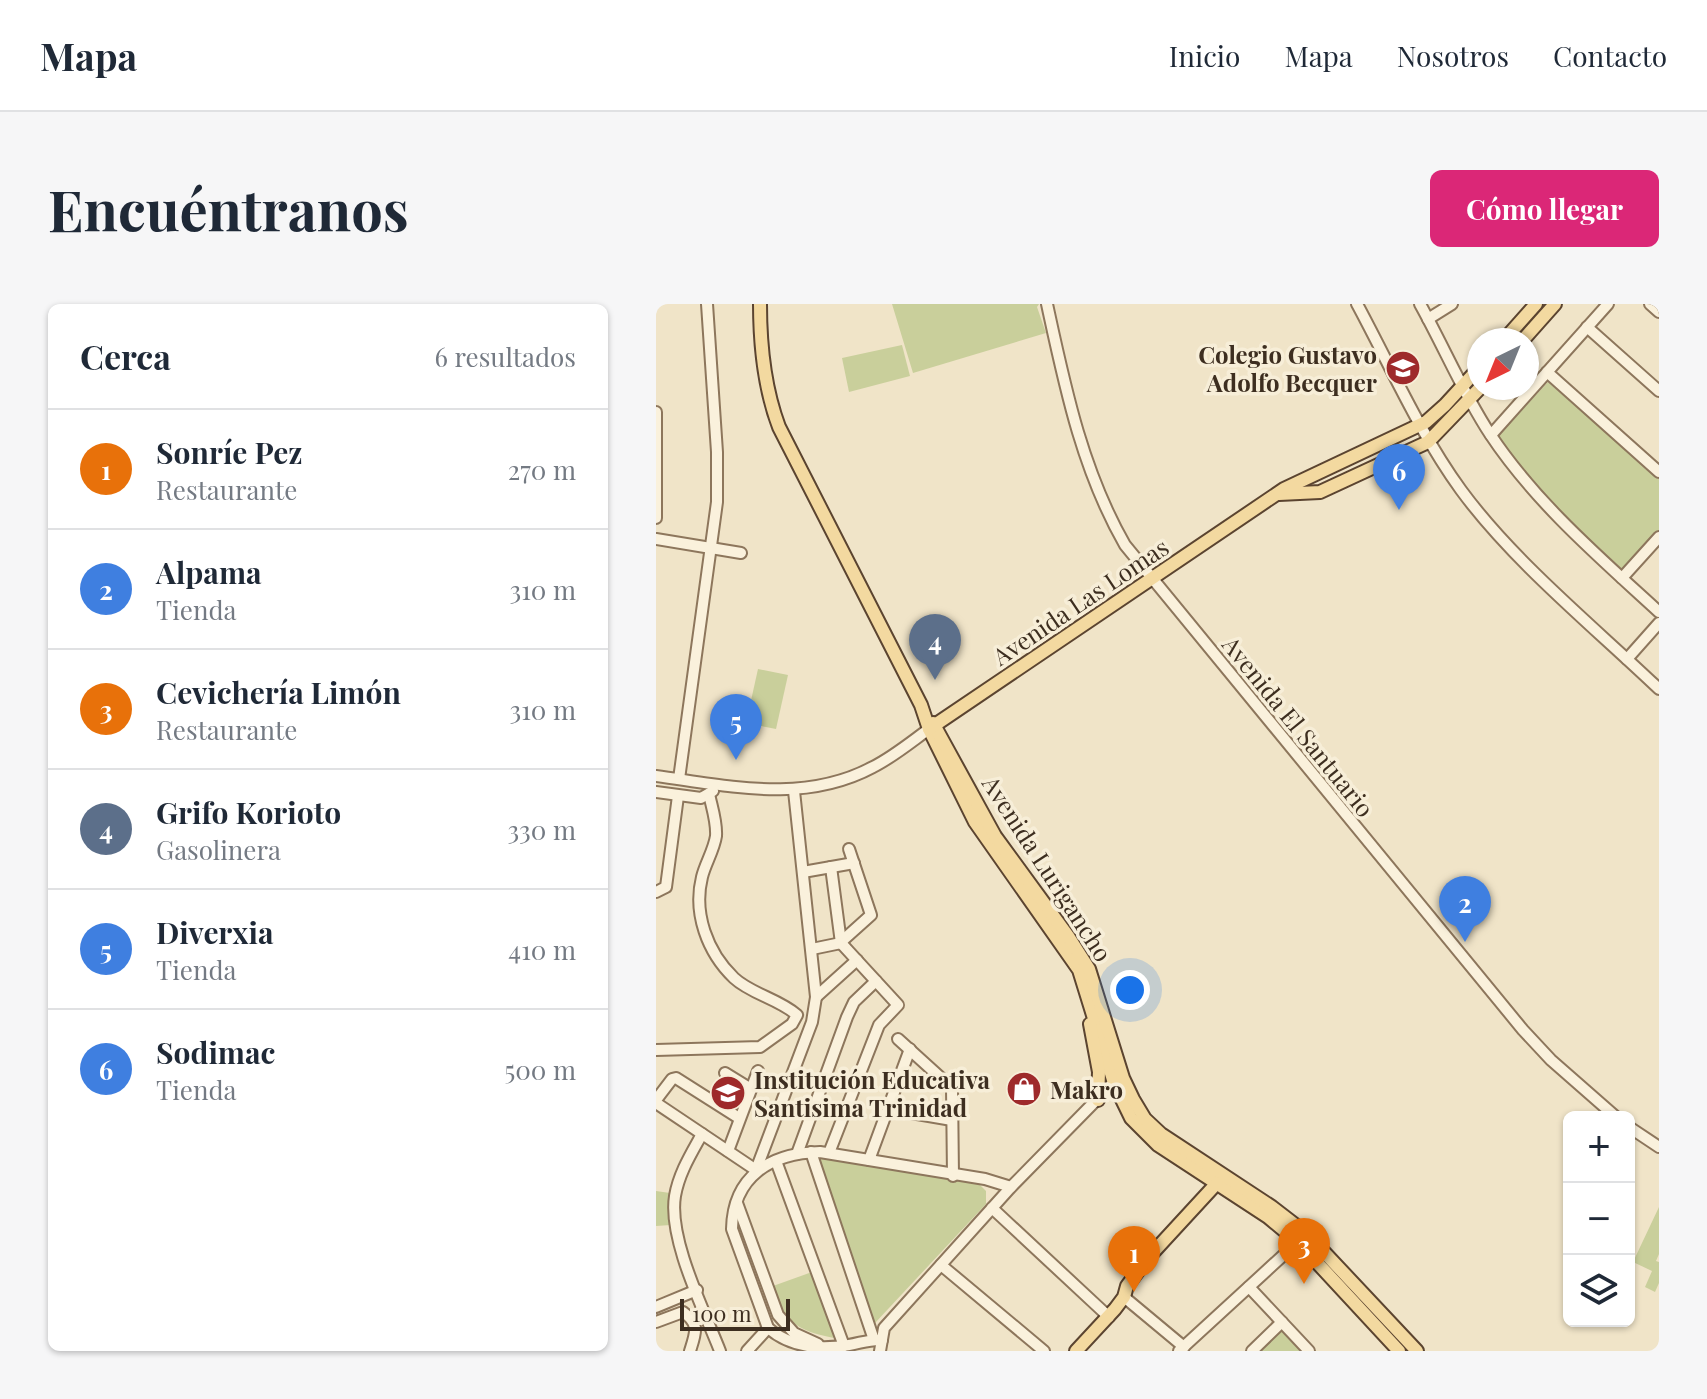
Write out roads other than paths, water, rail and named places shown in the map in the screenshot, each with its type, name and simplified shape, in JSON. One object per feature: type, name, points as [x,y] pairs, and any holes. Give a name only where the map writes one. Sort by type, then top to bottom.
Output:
[{"type":"main road","name":"Avenida Lurigancho","points":[[760,304],[769,387],[779,427],[930,722],[995,836],[1079,970],[1118,1078],[1138,1109],[1161,1134],[1272,1207],[1417,1351]]},
{"type":"main road","points":[[1515,328],[1536,304]]},
{"type":"main road","points":[[1534,328],[1555,304]]},
{"type":"main road","name":"Avenida Las Lomas","points":[[930,722],[1279,494],[1419,426],[1435,415],[1467,381]]},
{"type":"main road","points":[[1279,494],[1320,492],[1428,442],[1469,400]]},
{"type":"main road","points":[[1391,440],[1398,446],[1399,455]]},
{"type":"main road","name":"Avenida Lurigancho","points":[[1038,902],[1089,969],[1098,992],[1127,1113],[1147,1136],[1302,1238],[1399,1351]]},
{"type":"main road","points":[[1092,1009],[1090,1030],[1099,1072],[1098,1100]]},
{"type":"main road","points":[[1076,1351],[1109,1317],[1147,1259],[1217,1183]]},
{"type":"street","points":[[679,779],[712,548],[718,477],[707,304]]},
{"type":"street","name":"Avenida El Santuario","points":[[1047,304],[1079,439],[1099,498],[1125,545],[1513,1018],[1551,1060],[1609,1111]]},
{"type":"street","points":[[1357,304],[1428,442],[1464,494],[1501,538],[1659,689]]},
{"type":"street","points":[[1420,304],[1467,396]]},
{"type":"street","points":[[1428,319],[1452,304]]},
{"type":"street","points":[[1491,435],[1608,304]]},
{"type":"street","points":[[1650,304],[1659,312]]},
{"type":"street","points":[[1587,327],[1659,391]]},
{"type":"street","points":[[1547,372],[1659,472]]},
{"type":"street","points":[[1469,400],[1491,435],[1537,495],[1659,612]]},
{"type":"street","points":[[656,412],[656,518]]},
{"type":"street","points":[[1622,578],[1659,537]]},
{"type":"street","points":[[656,539],[741,553]]},
{"type":"street","points":[[1627,659],[1659,623]]},
{"type":"street","name":"Avenida Las Lomas","points":[[656,776],[794,791],[827,786],[875,767],[930,722]]},
{"type":"street","name":"Avenida Las Lomas","points":[[656,792],[701,798],[726,786]]},
{"type":"street","points":[[794,791],[816,997],[812,1022],[756,1170],[745,1183],[732,1215],[732,1229],[768,1328],[788,1347],[834,1348],[879,1344]]},
{"type":"street","points":[[656,1050],[760,1047],[792,1024],[797,1015],[788,1007],[736,981],[722,964],[704,930],[699,893],[716,838],[709,794]]},
{"type":"street","points":[[659,892],[666,887],[678,796]]},
{"type":"street","points":[[812,949],[841,942],[871,915],[849,849]]},
{"type":"street","points":[[803,872],[854,863]]},
{"type":"street","points":[[829,1153],[879,1025],[898,1005],[841,942],[831,867]]},
{"type":"street","points":[[816,997],[857,960]]},
{"type":"street","points":[[797,1154],[854,1002],[876,981]]},
{"type":"street","points":[[898,1039],[952,1088],[953,1176]]},
{"type":"street","points":[[869,1160],[910,1049]]},
{"type":"street","points":[[728,1151],[758,1071]]},
{"type":"street","points":[[725,1073],[751,1089]]},
{"type":"street","points":[[739,1118],[676,1078],[672,1079],[656,1102],[756,1170]]},
{"type":"street","points":[[879,1344],[884,1328],[1011,1187],[1118,1078]]},
{"type":"street","points":[[888,1109],[952,1120]]},
{"type":"street","points":[[1635,1131],[1659,1147]]},
{"type":"street","points":[[702,1134],[686,1163],[675,1200],[678,1237],[720,1351]]},
{"type":"street","points":[[811,1152],[879,1344]]},
{"type":"street","points":[[756,1170],[797,1154],[829,1153],[985,1179],[1011,1187]]},
{"type":"street","points":[[776,1161],[834,1348]]},
{"type":"street","points":[[737,1203],[778,1315],[794,1333],[834,1348]]},
{"type":"street","points":[[992,1208],[1109,1317]]},
{"type":"street","points":[[1124,1297],[1181,1349],[1302,1238]]},
{"type":"street","points":[[941,1265],[1044,1351]]},
{"type":"street","points":[[1249,1287],[1309,1351]]},
{"type":"street","points":[[656,1307],[697,1290]]},
{"type":"street","points":[[656,1322],[683,1312],[693,1319],[696,1327],[690,1351]]},
{"type":"street","points":[[1252,1351],[1282,1322]]},
{"type":"street","points":[[747,1351],[768,1328]]},
{"type":"place","name":"Colegio Gustavo Adolfo Becquer","points":[[1403,368]]},
{"type":"place","name":"Sodimac","points":[[1399,510]]},
{"type":"place","name":"Grifo Korioto","points":[[935,680]]},
{"type":"place","name":"Diverxia","points":[[736,760]]},
{"type":"place","name":"Alpama","points":[[1465,942]]},
{"type":"place","name":"Makro","points":[[1024,1089]]},
{"type":"place","name":"Institución Educativa Santisima Trinidad","points":[[728,1093]]},
{"type":"place","name":"Cevichería Limón","points":[[1304,1284]]},
{"type":"place","name":"Sonríe Pez","points":[[1134,1292]]}]
